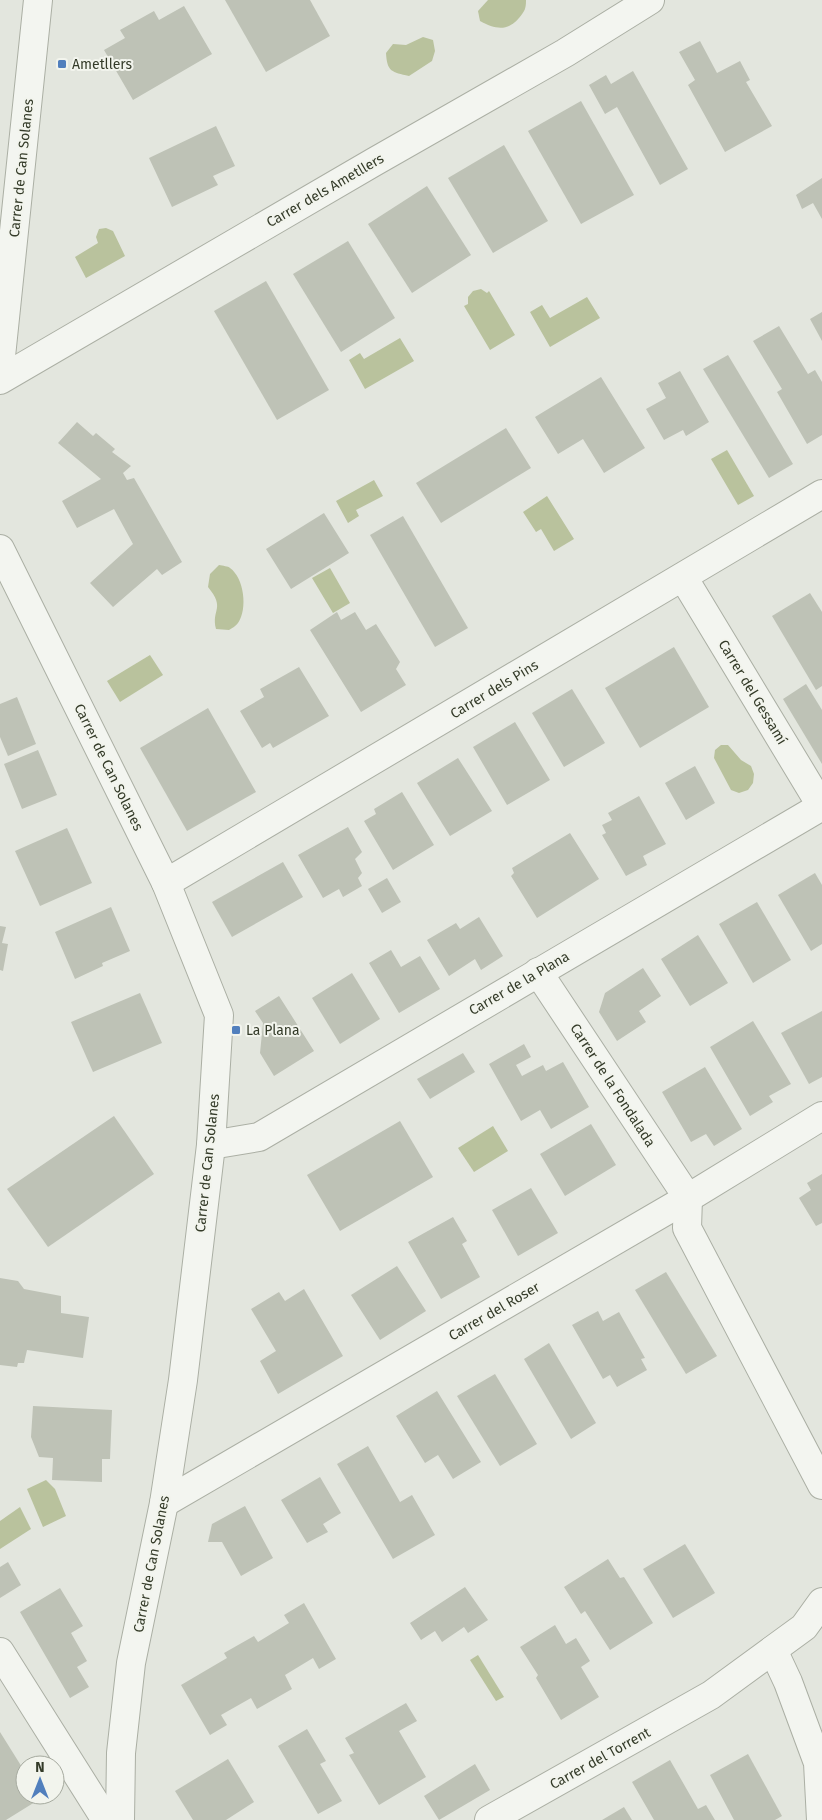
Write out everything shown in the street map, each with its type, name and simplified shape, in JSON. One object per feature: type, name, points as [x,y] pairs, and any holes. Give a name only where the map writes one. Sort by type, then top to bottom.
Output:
[{"type":"street","name":"Carrer de Can Solanes","points":[[0,366],[38,0]]},
{"type":"street","name":"Carrer dels Ametllers","points":[[0,380],[365,167],[565,53],[650,0]]},
{"type":"street","name":"Carrer dels Pins","points":[[166,883],[822,494]]},
{"type":"street","name":"Carrer de Can Solanes","points":[[0,549],[166,883],[219,1016],[211,1145],[183,1380],[164,1503],[131,1663],[121,1752],[120,1820]]},
{"type":"street","name":"Carrer del Gessamí","points":[[684,577],[822,806]]},
{"type":"street","name":"Carrer de la Plana","points":[[211,1145],[259,1137],[822,806]]},
{"type":"street","name":"Carrer de la Fondalada","points":[[538,972],[688,1198]]},
{"type":"street","name":"Carrer del Roser","points":[[164,1503],[688,1198],[822,1116]]},
{"type":"street","points":[[688,1198],[687,1228],[822,1485]]},
{"type":"street","name":"Carrer del Torrent","points":[[489,1820],[711,1695],[804,1627],[822,1602]]},
{"type":"street","points":[[773,1650],[791,1690],[818,1763],[821,1820]]},
{"type":"street","points":[[0,1652],[106,1820]]},
{"type":"shaded area","points":[[488,0],[526,0],[526,5],[519,18],[510,26],[501,28],[480,21],[478,11]]},
{"type":"shaded area","points":[[423,37],[433,40],[435,51],[432,61],[409,76],[389,68],[386,53],[393,44],[406,45]]},
{"type":"shaded area","points":[[106,228],[113,231],[125,256],[86,278],[75,257],[98,243],[96,237],[99,229]]},
{"type":"shaded area","points":[[481,289],[487,293],[489,291],[515,335],[490,350],[464,306],[468,304],[468,297],[473,291]]},
{"type":"shaded area","points":[[587,297],[600,318],[550,347],[530,312],[542,305],[550,318]]},
{"type":"shaded area","points":[[400,338],[414,361],[365,389],[349,360],[360,353],[364,359]]},
{"type":"shaded area","points":[[727,450],[754,496],[738,505],[711,459]]},
{"type":"shaded area","points":[[374,480],[383,496],[356,510],[359,516],[348,523],[336,501]]},
{"type":"shaded area","points":[[547,496],[574,539],[554,551],[541,529],[536,532],[523,512]]},
{"type":"shaded area","points":[[219,565],[229,567],[235,573],[239,579],[243,594],[244,602],[241,617],[237,624],[229,630],[216,629],[217,605],[208,587],[210,574]]},
{"type":"shaded area","points":[[330,568],[350,603],[333,613],[312,578]]},
{"type":"shaded area","points":[[150,655],[163,675],[120,702],[107,681]]},
{"type":"shaded area","points":[[721,745],[728,745],[741,760],[751,766],[754,774],[753,783],[748,790],[739,793],[731,790],[714,758],[715,750]]},
{"type":"shaded area","points":[[493,1126],[508,1151],[474,1172],[458,1148]]},
{"type":"shaded area","points":[[46,1480],[55,1489],[66,1516],[43,1527],[27,1489]]},
{"type":"shaded area","points":[[20,1507],[31,1529],[0,1549],[0,1521]]},
{"type":"shaded area","points":[[478,1655],[504,1697],[496,1701],[470,1660]]},
{"type":"building","points":[[225,0],[310,0],[330,36],[266,72]]},
{"type":"building","points":[[184,6],[212,54],[133,100],[104,50],[125,38],[120,30],[154,11],[159,20]]},
{"type":"building","points":[[700,41],[717,73],[740,61],[750,80],[746,82],[772,126],[725,152],[688,85],[695,80],[679,52]]},
{"type":"building","points":[[633,71],[688,169],[660,185],[617,107],[605,114],[589,85],[606,75],[611,84]]},
{"type":"building","points":[[581,101],[634,195],[581,224],[528,131]]},
{"type":"building","points":[[216,126],[235,166],[213,176],[218,185],[172,207],[149,158]]},
{"type":"building","points":[[504,145],[548,221],[493,253],[448,178]]},
{"type":"building","points":[[822,178],[822,219],[813,203],[802,209],[796,195]]},
{"type":"building","points":[[427,186],[471,255],[412,293],[368,224]]},
{"type":"building","points":[[348,241],[395,318],[341,352],[293,274]]},
{"type":"building","points":[[266,281],[329,390],[277,420],[214,311]]},
{"type":"building","points":[[822,312],[822,341],[810,319]]},
{"type":"building","points":[[779,326],[808,374],[815,370],[822,382],[822,435],[807,444],[777,392],[782,389],[753,341]]},
{"type":"building","points":[[728,355],[793,464],[769,478],[703,369]]},
{"type":"building","points":[[680,371],[709,422],[686,436],[683,430],[664,440],[646,409],[666,398],[658,383]]},
{"type":"building","points":[[601,377],[645,448],[604,473],[583,439],[558,454],[535,417]]},
{"type":"building","points":[[77,422],[93,436],[96,433],[115,449],[112,452],[131,466],[123,473],[127,480],[134,478],[182,562],[162,575],[157,569],[113,607],[90,583],[133,544],[114,509],[77,528],[62,501],[101,479],[58,443]]},
{"type":"building","points":[[506,428],[531,468],[441,523],[416,483]]},
{"type":"building","points":[[324,513],[349,553],[291,589],[266,549]]},
{"type":"building","points":[[403,516],[468,628],[435,647],[370,535]]},
{"type":"building","points":[[810,593],[822,612],[822,686],[816,690],[772,616]]},
{"type":"building","points":[[337,612],[341,620],[355,612],[366,630],[376,624],[400,662],[396,669],[406,685],[361,712],[310,630]]},
{"type":"building","points":[[674,647],[709,707],[640,748],[605,688]]},
{"type":"building","points":[[299,667],[329,716],[273,748],[270,743],[262,748],[240,711],[264,697],[260,689]]},
{"type":"building","points":[[806,684],[822,710],[822,764],[783,699]]},
{"type":"building","points":[[572,689],[605,743],[564,767],[532,713]]},
{"type":"building","points":[[17,697],[36,744],[8,756],[0,737],[0,704]]},
{"type":"building","points":[[208,708],[256,792],[187,831],[140,748]]},
{"type":"building","points":[[515,722],[550,780],[507,805],[473,747]]},
{"type":"building","points":[[38,750],[57,795],[22,809],[4,764]]},
{"type":"building","points":[[458,758],[492,811],[450,836],[417,783]]},
{"type":"building","points":[[695,766],[715,803],[686,820],[665,783]]},
{"type":"building","points":[[402,792],[434,845],[393,870],[364,821],[376,814],[374,809]]},
{"type":"building","points":[[639,796],[666,844],[643,856],[647,865],[626,876],[602,835],[606,833],[602,825],[612,820],[608,813]]},
{"type":"building","points":[[348,827],[362,852],[355,859],[362,873],[358,878],[362,886],[343,897],[339,889],[323,898],[298,855]]},
{"type":"building","points":[[67,828],[92,883],[40,906],[15,851]]},
{"type":"building","points":[[570,833],[599,879],[537,918],[511,876],[514,873],[512,868]]},
{"type":"building","points":[[283,862],[303,897],[232,937],[212,902]]},
{"type":"building","points":[[815,873],[822,885],[822,944],[811,951],[778,895]]},
{"type":"building","points":[[387,878],[401,902],[382,913],[368,889]]},
{"type":"building","points":[[757,902],[791,960],[753,983],[719,924]]},
{"type":"building","points":[[111,907],[130,951],[102,963],[103,966],[75,979],[55,932]]},
{"type":"building","points":[[479,917],[503,956],[481,970],[475,959],[449,976],[427,940],[456,923],[460,929]]},
{"type":"building","points":[[0,926],[6,927],[2,943],[8,944],[3,971],[0,970]]},
{"type":"building","points":[[698,935],[728,983],[690,1006],[661,959]]},
{"type":"building","points":[[391,950],[401,967],[420,956],[440,989],[399,1013],[369,963]]},
{"type":"building","points":[[643,968],[661,996],[639,1011],[646,1022],[617,1041],[599,1012],[605,993]]},
{"type":"building","points":[[352,973],[380,1019],[340,1044],[312,998]]},
{"type":"building","points":[[140,993],[162,1043],[93,1072],[71,1022]]},
{"type":"building","points":[[279,996],[314,1051],[274,1076],[260,1053],[263,1023],[255,1011]]},
{"type":"building","points":[[822,1011],[822,1077],[809,1084],[781,1033]]},
{"type":"building","points":[[753,1021],[791,1084],[769,1096],[773,1102],[750,1116],[710,1047]]},
{"type":"building","points":[[524,1044],[531,1057],[516,1065],[522,1076],[543,1065],[546,1071],[563,1062],[589,1107],[551,1129],[540,1110],[521,1121],[489,1064]]},
{"type":"building","points":[[463,1053],[475,1072],[430,1099],[417,1079]]},
{"type":"building","points":[[705,1067],[742,1129],[714,1146],[706,1134],[691,1142],[662,1092]]},
{"type":"building","points":[[114,1116],[154,1174],[48,1247],[7,1189]]},
{"type":"building","points":[[400,1121],[433,1177],[340,1231],[307,1175]]},
{"type":"building","points":[[591,1124],[616,1165],[565,1196],[540,1154]]},
{"type":"building","points":[[822,1174],[822,1223],[816,1226],[799,1198],[811,1190],[807,1183]]},
{"type":"building","points":[[531,1188],[558,1233],[518,1256],[492,1210]]},
{"type":"building","points":[[453,1217],[467,1241],[462,1244],[480,1277],[441,1299],[408,1242]]},
{"type":"building","points":[[397,1266],[426,1311],[380,1340],[351,1295]]},
{"type":"building","points":[[666,1272],[717,1356],[686,1374],[635,1290]]},
{"type":"building","points":[[0,1278],[18,1281],[24,1289],[61,1296],[61,1313],[89,1317],[83,1358],[27,1350],[24,1363],[18,1363],[17,1367],[0,1365]]},
{"type":"building","points":[[304,1289],[343,1356],[278,1394],[260,1361],[276,1351],[251,1309],[279,1292],[285,1301]]},
{"type":"building","points":[[598,1311],[603,1321],[619,1312],[645,1358],[641,1359],[647,1370],[617,1387],[610,1375],[603,1379],[572,1325]]},
{"type":"building","points":[[549,1343],[596,1423],[571,1439],[524,1359]]},
{"type":"building","points":[[495,1374],[537,1444],[500,1466],[457,1396]]},
{"type":"building","points":[[437,1391],[481,1462],[453,1479],[438,1455],[425,1463],[396,1416]]},
{"type":"building","points":[[33,1406],[112,1410],[110,1459],[102,1459],[102,1482],[52,1480],[53,1458],[39,1457],[31,1437]]},
{"type":"building","points":[[368,1446],[400,1502],[412,1495],[435,1535],[393,1559],[337,1464]]},
{"type":"building","points":[[320,1477],[341,1513],[323,1524],[328,1532],[307,1543],[281,1500]]},
{"type":"building","points":[[245,1506],[273,1558],[241,1576],[222,1542],[208,1542],[212,1524]]},
{"type":"building","points":[[685,1544],[715,1593],[673,1618],[643,1569]]},
{"type":"building","points":[[608,1559],[620,1578],[624,1577],[653,1623],[610,1650],[585,1611],[581,1614],[564,1587]]},
{"type":"building","points":[[8,1562],[21,1585],[0,1598],[0,1567]]},
{"type":"building","points":[[465,1587],[488,1620],[468,1633],[464,1627],[442,1642],[435,1631],[421,1640],[410,1623]]},
{"type":"building","points":[[60,1588],[83,1626],[71,1633],[87,1661],[77,1667],[89,1687],[70,1698],[20,1612]]},
{"type":"building","points":[[304,1603],[336,1659],[319,1669],[313,1658],[285,1675],[292,1689],[257,1709],[251,1698],[221,1715],[227,1725],[210,1735],[181,1685],[227,1658],[224,1653],[254,1636],[258,1642],[289,1623],[284,1615]]},
{"type":"building","points":[[555,1625],[566,1644],[576,1638],[590,1661],[581,1667],[599,1697],[561,1720],[536,1678],[538,1675],[520,1647]]},
{"type":"building","points":[[406,1703],[417,1721],[399,1731],[426,1777],[379,1805],[349,1755],[354,1753],[345,1738]]},
{"type":"building","points":[[307,1729],[326,1761],[320,1764],[342,1801],[318,1814],[278,1746]]},
{"type":"building","points":[[0,1732],[15,1756],[15,1805],[30,1805],[6,1820],[0,1820]]},
{"type":"building","points":[[748,1754],[782,1816],[775,1820],[734,1820],[710,1775]]},
{"type":"building","points":[[228,1759],[254,1802],[226,1820],[193,1820],[175,1791]]},
{"type":"building","points":[[670,1760],[698,1809],[706,1805],[715,1820],[654,1820],[632,1782]]},
{"type":"building","points":[[475,1764],[490,1790],[439,1820],[424,1796]]},
{"type":"building","points":[[624,1807],[632,1820],[602,1820]]},
{"type":"place","name":"Ametllers","points":[[62,64]]},
{"type":"place","name":"La Plana","points":[[236,1030]]}]
